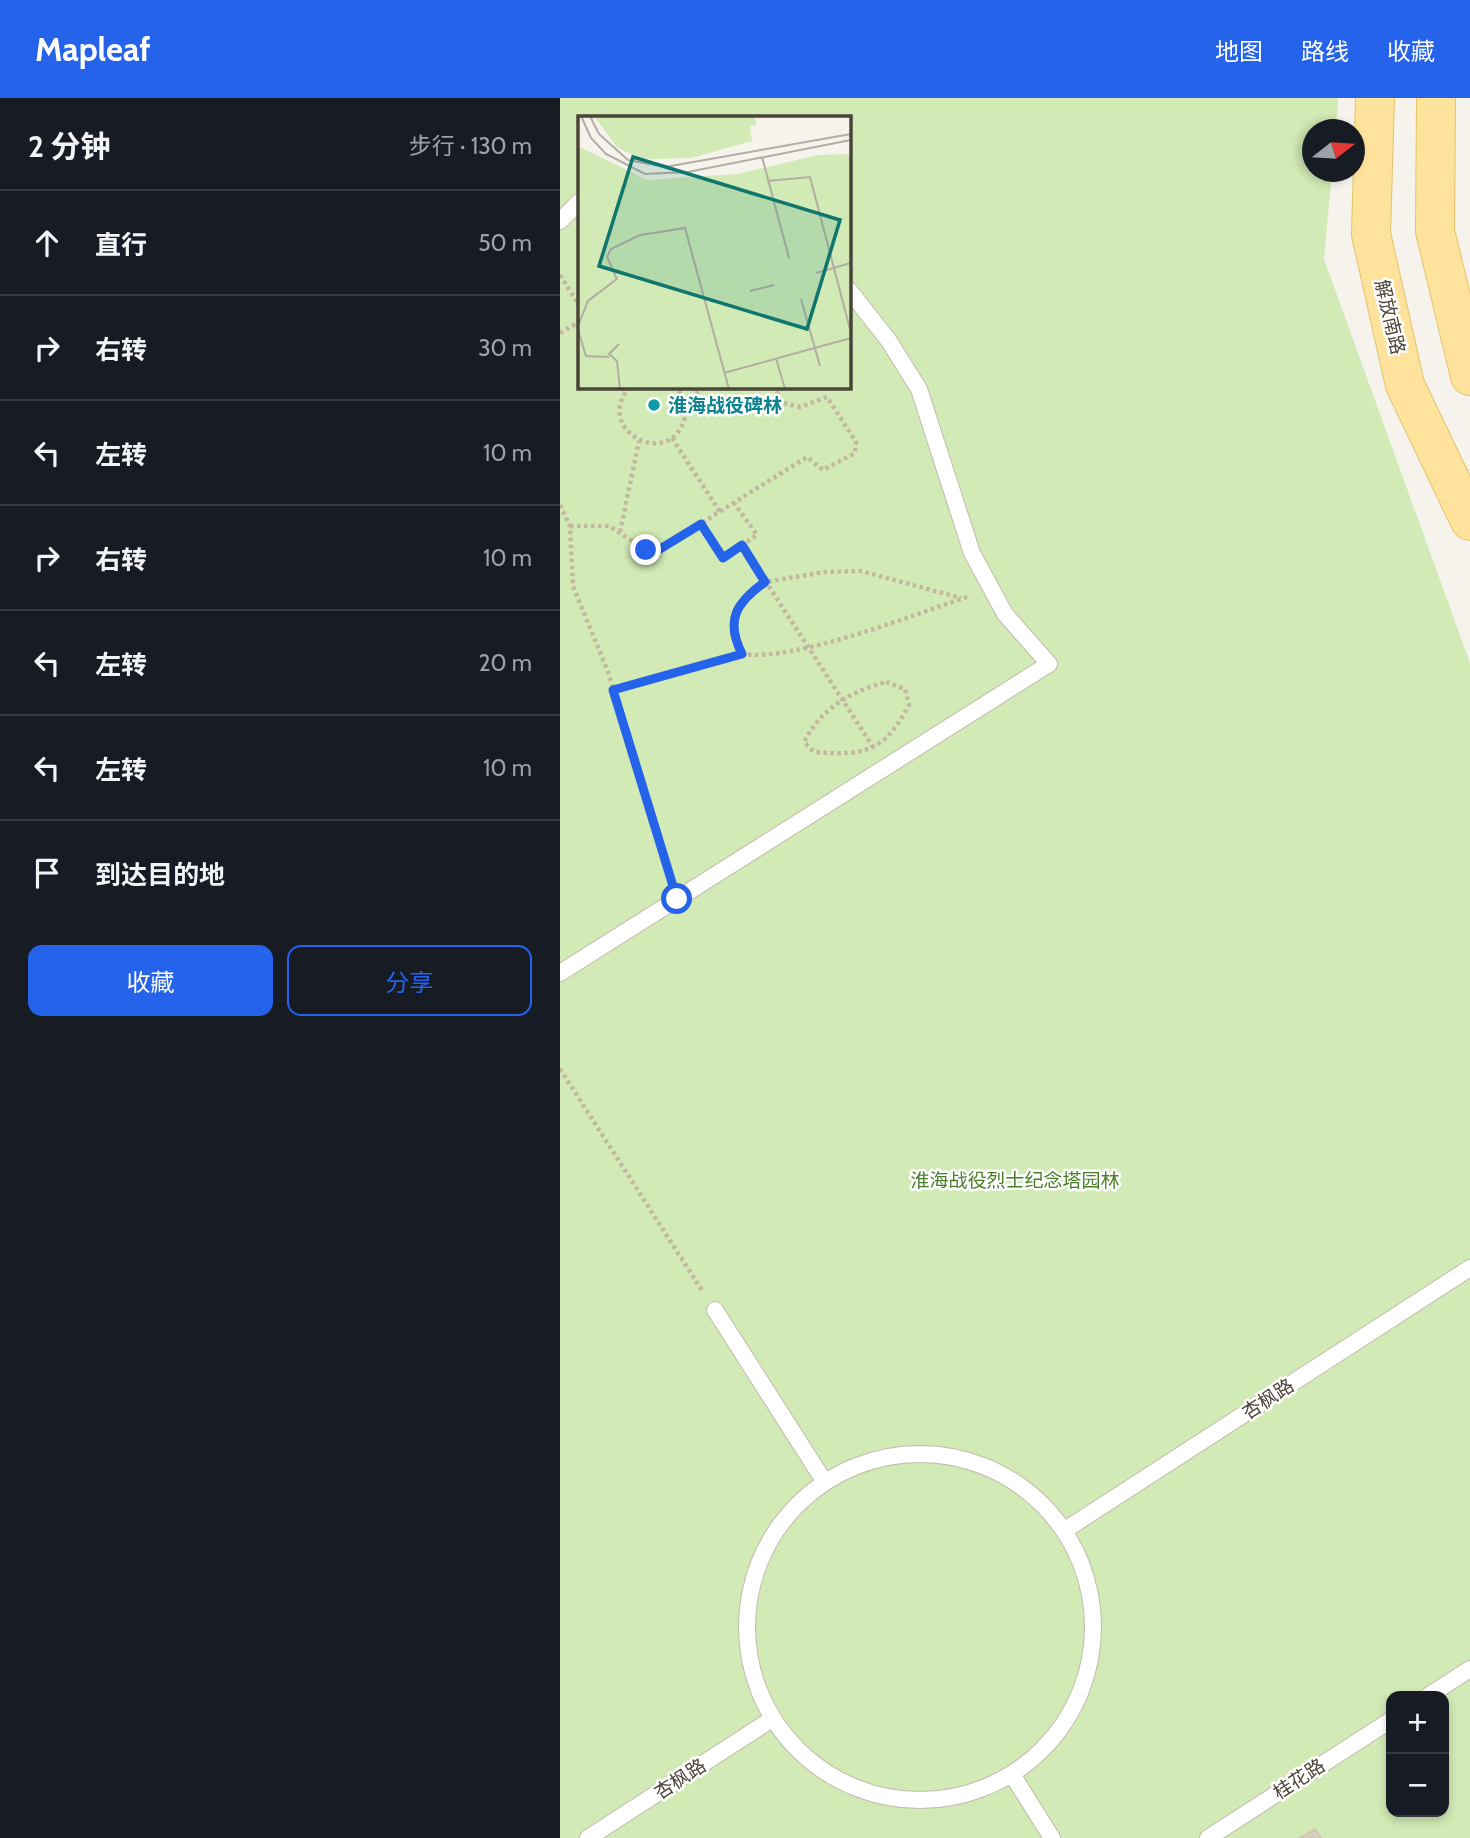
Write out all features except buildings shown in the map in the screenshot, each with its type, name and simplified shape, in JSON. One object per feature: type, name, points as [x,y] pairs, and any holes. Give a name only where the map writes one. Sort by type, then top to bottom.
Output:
[{"type":"main road","name":"解放南路","points":[[1375,98],[1371,234],[1405,385],[1470,522]]},
{"type":"main road","points":[[1436,98],[1435,231],[1470,376]]},
{"type":"lane","points":[[560,221],[578,203]]},
{"type":"lane","points":[[560,973],[1048,664],[1005,614],[972,554],[919,389],[889,341],[850,291]]},
{"type":"lane","name":"杏枫路","points":[[1065,1530],[1470,1268]]},
{"type":"lane","points":[[715,1310],[824,1480]]},
{"type":"lane","points":[[928,1452],[981,1463],[1029,1490],[1065,1530],[1088,1581],[1095,1636],[1083,1691],[1055,1739],[1013,1776],[962,1797],[908,1802],[868,1793],[855,1789],[808,1761],[772,1719],[751,1670],[746,1616],[758,1563],[785,1517],[824,1480],[874,1458],[928,1452]]},
{"type":"lane","points":[[1435,1691],[1470,1669]]},
{"type":"lane","name":"杏枫路","points":[[588,1838],[772,1719]]},
{"type":"lane","name":"桂花路","points":[[1208,1838],[1386,1723]]},
{"type":"lane","points":[[1013,1776],[1052,1838]]},
{"type":"path","points":[[560,275],[578,302]]},
{"type":"path","points":[[560,333],[578,323]]},
{"type":"path","points":[[629,388],[624,393],[620,415],[623,425],[639,441],[650,444],[672,438],[684,421],[684,401],[676,388]]},
{"type":"path","points":[[684,401],[704,388]]},
{"type":"path","points":[[570,526],[609,526],[646,550],[660,549],[807,457],[824,470],[855,453],[856,442],[827,397],[800,407],[783,403],[775,388]]},
{"type":"path","points":[[672,438],[720,512]]},
{"type":"path","points":[[620,533],[639,441]]},
{"type":"path","points":[[701,524],[723,558],[757,535],[734,503]]},
{"type":"path","points":[[560,505],[570,526],[573,586],[613,690],[677,899]]},
{"type":"path","points":[[742,545],[887,766]]},
{"type":"path","points":[[742,654],[732,635],[733,618],[748,594],[765,582],[825,572],[861,571],[962,598]]},
{"type":"path","points":[[613,690],[742,654],[760,657],[808,647],[991,589]]},
{"type":"path","points":[[886,682],[905,689],[909,705],[895,730],[874,748],[848,754],[814,752],[804,742],[816,720],[842,699],[864,688],[886,682]]},
{"type":"path","points":[[560,1069],[715,1310]]},
{"type":"green space","name":"淮海战役烈士纪念塔园林","points":[[560,98],[1338,98],[1337,119],[1302,119],[1302,182],[1331,182],[1324,259],[1470,663],[1470,1838],[560,1838]]},
{"type":"place","name":"淮海战役碑林","points":[[654,405]]},
{"type":"route","points":[[646,550],[660,549],[701,524],[723,558],[742,545],[765,582],[748,594],[733,618],[732,635],[742,654],[613,690],[677,899]]}]
